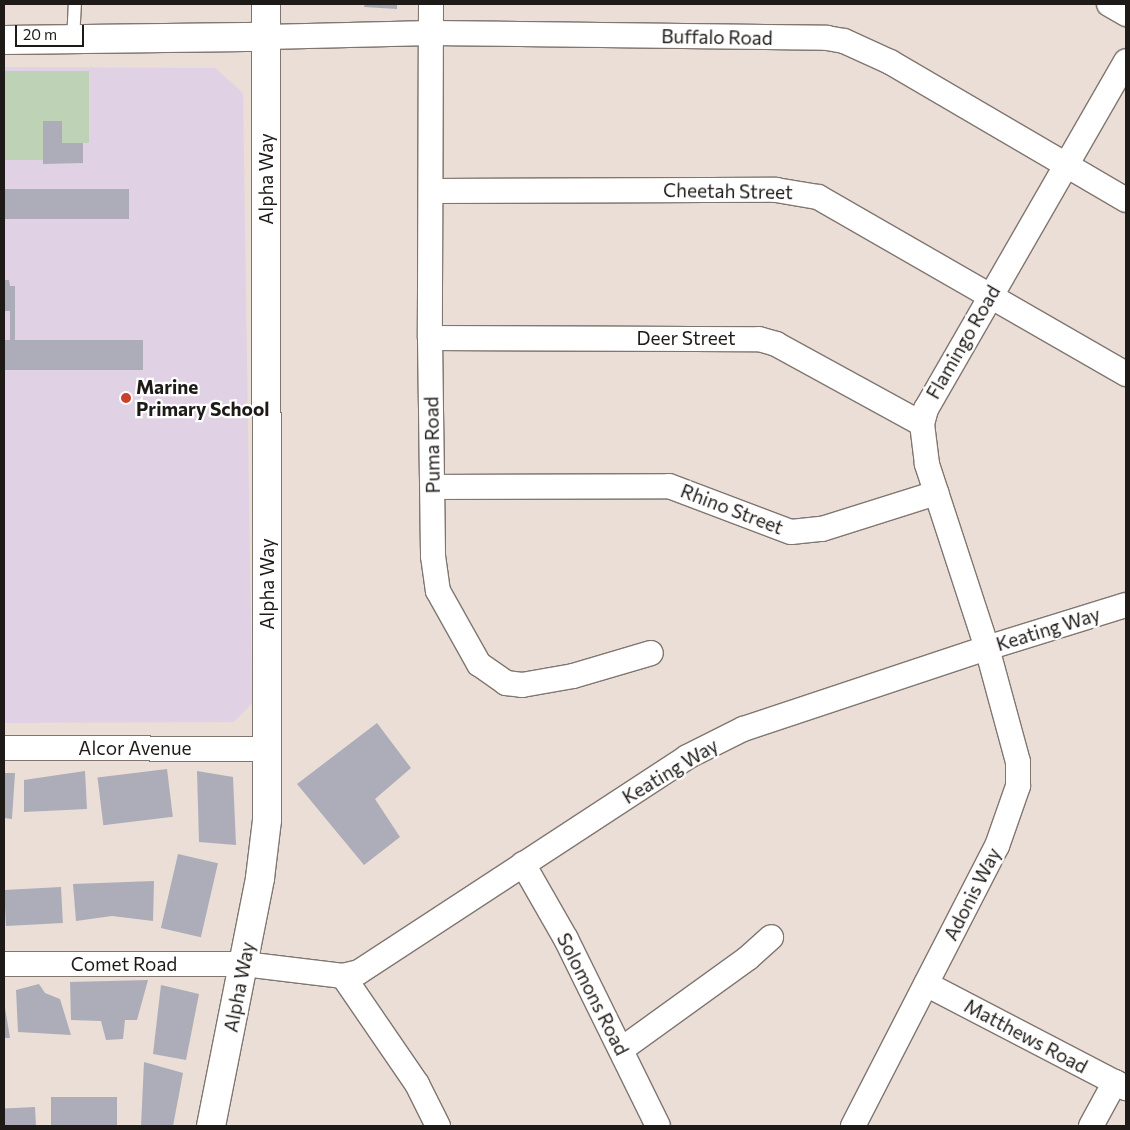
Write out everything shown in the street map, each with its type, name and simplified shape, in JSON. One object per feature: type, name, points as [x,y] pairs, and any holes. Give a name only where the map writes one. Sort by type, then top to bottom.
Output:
[{"type":"street","name":"Alpha Way","points":[[212,1126],[260,878],[267,820],[266,4]]},
{"type":"street","name":"Puma Road","points":[[431,4],[432,191],[430,338],[433,487],[432,556],[438,591],[470,651],[490,675],[506,683],[522,685],[573,676],[651,653]]},
{"type":"street","points":[[1109,4],[1126,14]]},
{"type":"street","name":"Buffalo Road","points":[[266,37],[431,33],[818,38],[844,41],[890,62],[1126,200]]},
{"type":"street","points":[[4,40],[266,37]]},
{"type":"street","name":"Flamingo Road","points":[[987,648],[927,464],[922,424],[934,392],[1126,61]]},
{"type":"street","name":"Cheetah Street","points":[[432,191],[796,191],[818,197],[991,293],[1126,374]]},
{"type":"street","name":"Deer Street","points":[[430,338],[759,339],[776,344],[922,424]]},
{"type":"street","name":"Rhino Street","points":[[433,487],[669,486],[791,532],[822,529],[936,493]]},
{"type":"street","name":"Keating Way","points":[[244,964],[343,976],[378,962],[523,864],[687,757],[743,729],[987,648],[1126,605]]},
{"type":"street","name":"Adonis Way","points":[[853,1126],[997,846],[1018,786],[1018,762],[987,648]]},
{"type":"street","name":"Alcor Avenue","points":[[4,748],[267,748]]},
{"type":"street","name":"Solomons Road","points":[[523,864],[566,939],[622,1049],[658,1126]]},
{"type":"street","points":[[622,1049],[748,958],[771,937]]},
{"type":"street","name":"Comet Road","points":[[4,964],[244,964]]},
{"type":"street","points":[[343,976],[417,1084],[438,1126]]},
{"type":"street","name":"Matthews Road","points":[[926,984],[1122,1086]]},
{"type":"street","points":[[1091,1126],[1122,1086]]},
{"type":"lane","points":[[73,40],[75,4]]},
{"type":"shaded area","name":"Marine Primary School","points":[[4,67],[215,68],[243,93],[252,703],[234,722],[4,723]]},
{"type":"green space","points":[[4,71],[89,71],[89,143],[62,143],[62,122],[43,121],[43,160],[4,160]]},
{"type":"building","points":[[365,4],[397,4],[397,9],[364,7]]},
{"type":"building","points":[[43,121],[62,121],[62,143],[83,143],[83,163],[43,164]]},
{"type":"building","points":[[4,189],[129,189],[129,219],[4,219]]},
{"type":"building","points":[[4,280],[9,280],[10,286],[15,286],[15,340],[143,340],[143,370],[4,370],[4,340],[10,340],[10,311],[4,311]]},
{"type":"building","points":[[377,723],[411,768],[375,799],[400,837],[364,865],[297,784]]},
{"type":"building","points":[[167,769],[173,817],[103,825],[98,778]]},
{"type":"building","points":[[85,771],[87,809],[24,812],[24,780]]},
{"type":"building","points":[[197,771],[233,777],[236,845],[199,842]]},
{"type":"building","points":[[4,773],[15,773],[12,819],[4,818]]},
{"type":"building","points":[[178,854],[218,863],[201,937],[161,928]]},
{"type":"building","points":[[154,881],[153,921],[112,916],[76,921],[73,884]]},
{"type":"building","points":[[61,887],[63,923],[6,926],[4,890]]},
{"type":"building","points":[[148,980],[137,1020],[125,1020],[123,1039],[106,1040],[101,1021],[71,1020],[70,982]]},
{"type":"building","points":[[39,984],[45,993],[60,999],[71,1035],[18,1032],[16,990]]},
{"type":"building","points":[[161,985],[199,994],[186,1060],[153,1054]]},
{"type":"building","points":[[5,1008],[10,1038],[4,1038]]},
{"type":"building","points":[[144,1062],[183,1073],[173,1126],[141,1126]]},
{"type":"building","points":[[51,1097],[117,1097],[117,1126],[51,1126]]},
{"type":"building","points":[[35,1107],[36,1126],[5,1126],[4,1109]]},
{"type":"place","name":"Marine Primary School","points":[[126,398]]}]
